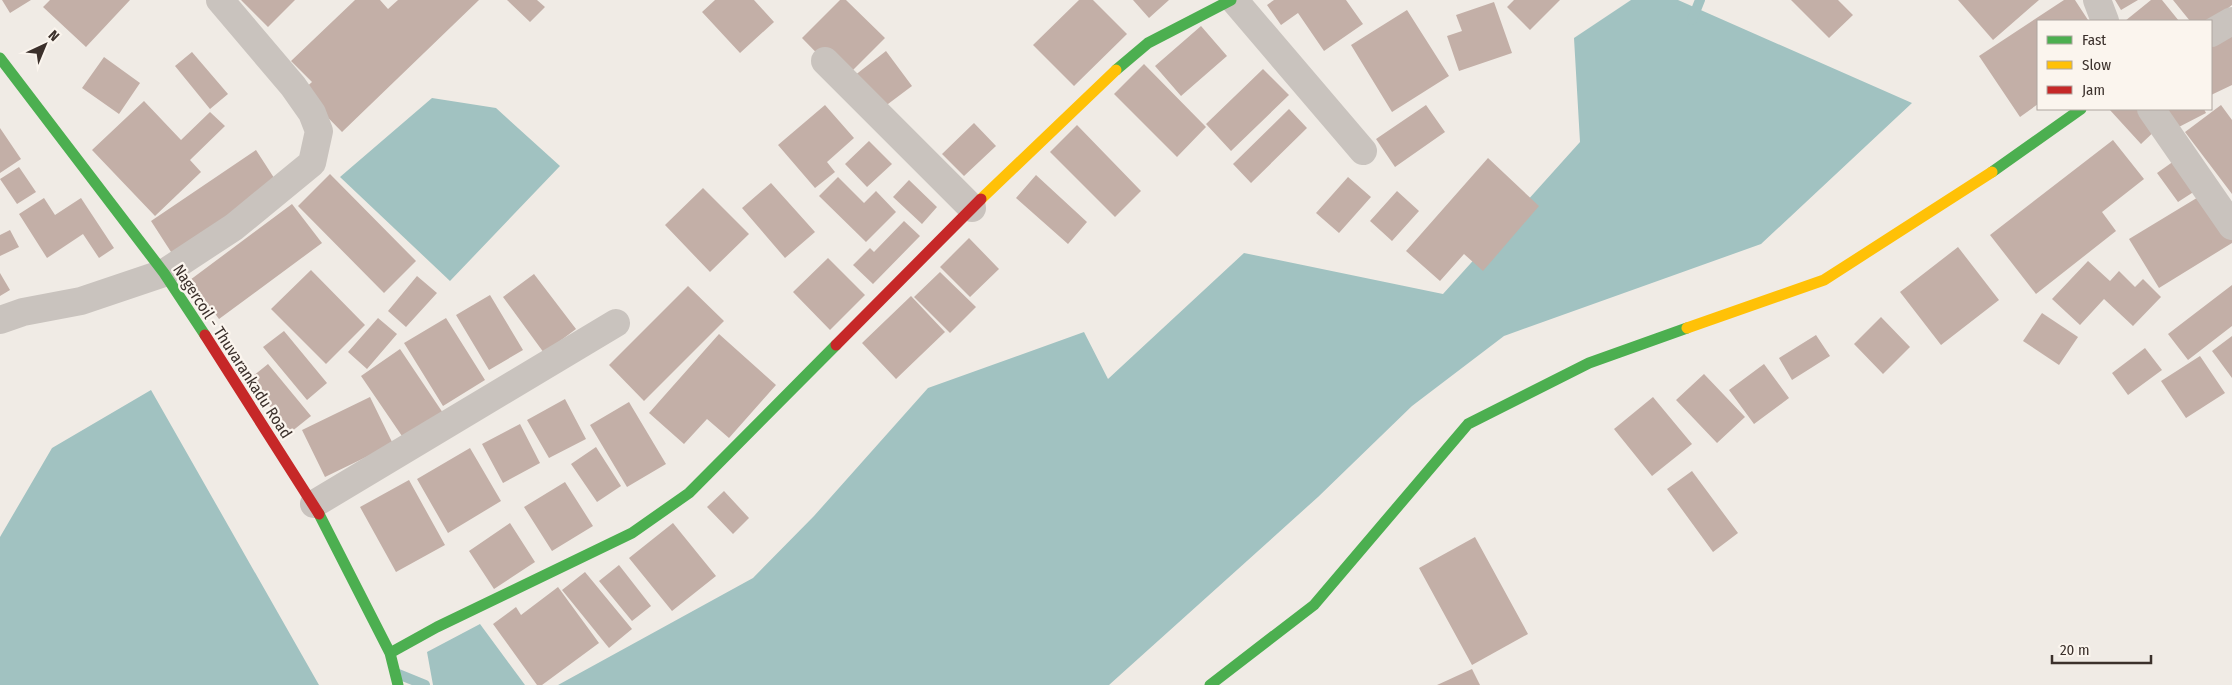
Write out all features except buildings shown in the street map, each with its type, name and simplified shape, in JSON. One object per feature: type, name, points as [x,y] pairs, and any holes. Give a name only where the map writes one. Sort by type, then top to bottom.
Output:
[{"type":"street","points":[[0,320],[23,312],[82,301],[164,273],[234,227],[312,163],[319,131],[312,113],[293,86],[220,0]]},
{"type":"street","points":[[390,653],[437,627],[632,534],[689,493],[972,208],[1111,74],[1148,43],[1233,0],[1363,150]]},
{"type":"street","points":[[2097,0],[2105,20]]},
{"type":"street","points":[[2212,32],[2232,21]]},
{"type":"street","name":"Nagercoil - Thuvarankadu Road","points":[[0,58],[164,273],[314,504],[390,653],[398,685]]},
{"type":"street","points":[[825,61],[972,208]]},
{"type":"street","points":[[1210,685],[1314,605],[1468,424],[1589,363],[1824,280],[1998,168],[2080,110]]},
{"type":"street","points":[[2152,110],[2232,226]]},
{"type":"street","points":[[314,504],[616,323]]},
{"type":"water","points":[[1631,0],[1678,0],[1912,103],[1761,244],[1504,336],[1412,406],[1318,497],[1109,685],[558,685],[753,578],[814,516],[928,388],[1084,332],[1108,379],[1244,253],[1443,294],[1580,142],[1574,38]]},
{"type":"water","points":[[432,98],[496,108],[560,166],[450,281],[340,177]]},
{"type":"water","points":[[151,390],[319,685],[0,685],[0,537],[52,448]]},
{"type":"water","points":[[480,624],[525,685],[433,685],[427,652]]},
{"type":"waterway","points":[[1692,20],[1700,0]]},
{"type":"waterway","points":[[398,674],[425,685]]},
{"type":"traffic: fast","points":[[1116,70],[1148,43],[1231,0]]},
{"type":"traffic: fast","points":[[0,58],[164,273],[205,335]]},
{"type":"traffic: fast","points":[[1992,172],[2080,110]]},
{"type":"traffic: fast","points":[[1210,685],[1314,605],[1468,424],[1589,363],[1687,328]]},
{"type":"traffic: fast","points":[[390,653],[437,627],[632,533],[689,493],[836,345]]},
{"type":"traffic: fast","points":[[319,514],[390,653],[398,685]]},
{"type":"traffic: slow","points":[[981,199],[1116,70]]},
{"type":"traffic: slow","points":[[1687,328],[1824,280],[1992,172]]},
{"type":"traffic: jam","points":[[836,345],[981,199]]},
{"type":"traffic: jam","points":[[205,335],[319,514]]}]
